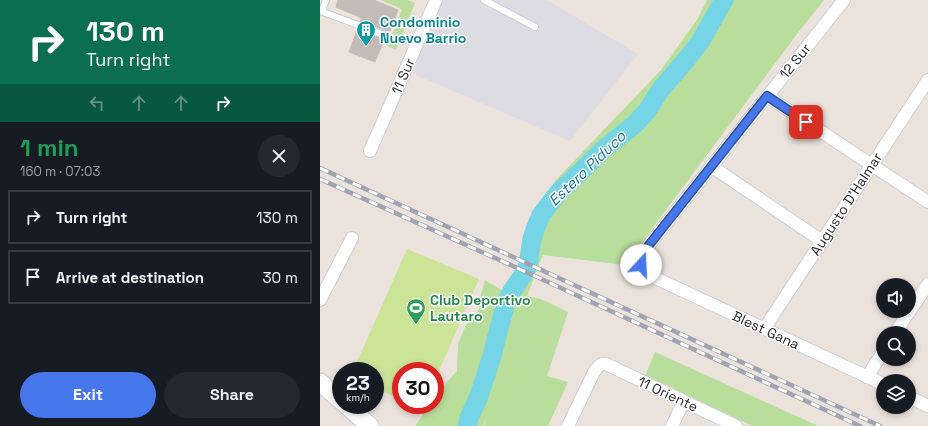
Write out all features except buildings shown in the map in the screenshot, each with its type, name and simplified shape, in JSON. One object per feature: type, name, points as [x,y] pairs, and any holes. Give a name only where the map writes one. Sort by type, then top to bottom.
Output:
[{"type":"main road","points":[[320,382],[332,393]]},
{"type":"main road","points":[[356,414],[370,426]]},
{"type":"street","name":"11 Sur","points":[[370,151],[436,0]]},
{"type":"street","name":"12 Sur","points":[[649,275],[643,270],[641,260],[649,245],[844,0]]},
{"type":"street","name":"Augusto D'Halmar","points":[[764,329],[928,80]]},
{"type":"street","points":[[767,96],[928,202]]},
{"type":"street","points":[[711,166],[822,240]]},
{"type":"street","points":[[320,300],[352,238]]},
{"type":"street","name":"Blest Gana","points":[[649,275],[876,381]]},
{"type":"street","points":[[901,326],[928,284]]},
{"type":"street","points":[[866,376],[876,362]]},
{"type":"street","name":"11 Oriente","points":[[568,426],[594,372],[602,364],[606,364],[736,426]]},
{"type":"street","points":[[916,400],[928,406]]},
{"type":"street","points":[[672,426],[684,401]]},
{"type":"lane","points":[[326,0],[323,12],[382,34]]},
{"type":"lane","points":[[484,0],[535,27]]},
{"type":"shaded area","points":[[432,0],[547,0],[638,54],[570,141],[402,69]]},
{"type":"green space","points":[[381,0],[407,0],[415,3],[396,50],[388,46],[402,9]]},
{"type":"green space","points":[[707,0],[824,0],[625,265],[543,254],[527,296],[541,299],[568,312],[547,376],[568,382],[548,426],[484,426],[487,414],[483,426],[415,426],[424,414],[444,414],[444,386],[457,371],[458,344],[466,325],[479,309],[480,298],[485,280],[505,292],[499,298],[495,326],[536,221],[555,181],[661,70],[697,20]]},
{"type":"green space","name":"Club Deportivo Lautaro","points":[[407,249],[479,279],[443,362],[392,362],[392,395],[384,392],[384,362],[357,362]]},
{"type":"green space","points":[[655,352],[818,426],[753,426],[645,376]]},
{"type":"waterway","name":"Estero Piduco","points":[[467,426],[479,396],[492,356],[506,303],[528,265],[532,239],[541,215],[558,193],[605,148],[634,125],[647,111],[661,89],[700,42],[724,0]]},
{"type":"railway","points":[[320,168],[880,426]]},
{"type":"railway","points":[[320,179],[535,276],[860,426]]},
{"type":"place","name":"Condominio Nuevo Barrio","points":[[366,47]]},
{"type":"place","name":"Club Deportivo Lautaro","points":[[416,325]]},
{"type":"route","points":[[641,265],[641,260],[649,245],[767,96],[806,122]]}]
